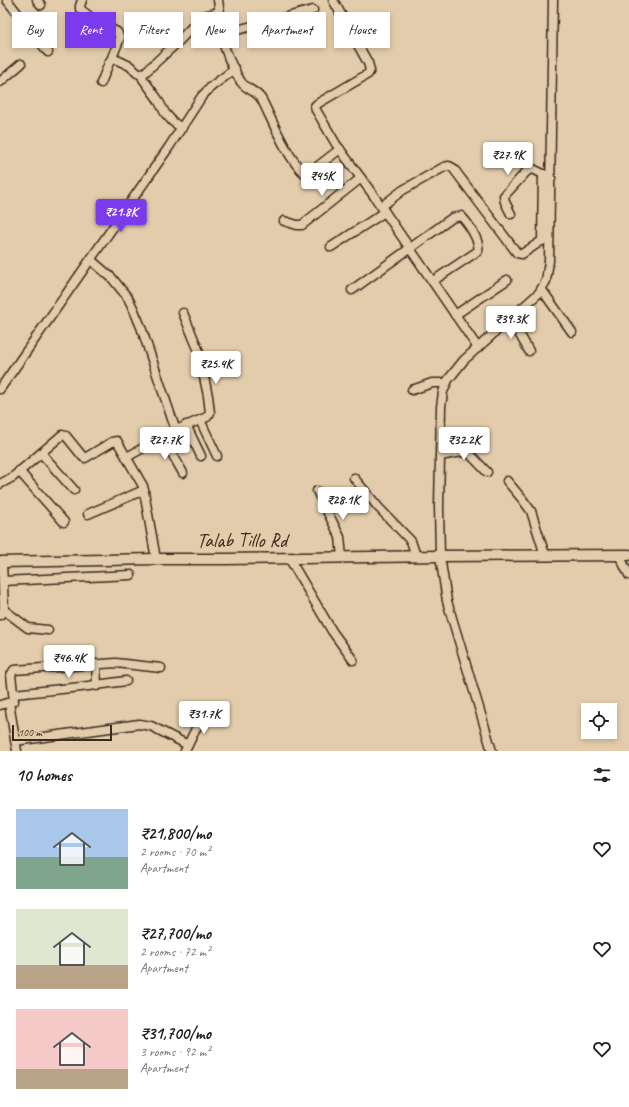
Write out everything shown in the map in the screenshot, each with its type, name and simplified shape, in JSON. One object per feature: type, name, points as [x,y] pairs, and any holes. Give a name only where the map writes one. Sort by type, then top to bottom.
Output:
[{"type":"main road","name":"Talab Tillo Rd","points":[[1,562],[416,556],[624,555]]},
{"type":"street","points":[[7,0],[48,52]]},
{"type":"street","points":[[82,0],[80,9],[97,22],[115,30],[120,38],[101,83]]},
{"type":"street","points":[[218,0],[220,12]]},
{"type":"street","points":[[332,0],[368,63],[370,70],[368,74],[317,104],[316,106],[322,121],[478,348]]},
{"type":"street","points":[[412,390],[443,382],[542,290],[546,281],[548,273],[546,239],[546,176],[553,0]]},
{"type":"street","points":[[239,30],[313,10]]},
{"type":"street","points":[[142,75],[179,42],[191,28]]},
{"type":"street","points":[[226,48],[243,84],[258,94],[261,98],[280,138],[292,159],[303,173],[309,173],[340,148]]},
{"type":"street","points":[[111,60],[116,59],[142,75]]},
{"type":"street","points":[[0,82],[21,64]]},
{"type":"street","points":[[1,385],[91,260],[206,91],[235,69]]},
{"type":"street","points":[[142,75],[143,80],[157,98],[165,113],[182,128]]},
{"type":"street","points":[[332,247],[383,209],[403,190],[444,167],[449,166],[453,168],[517,253],[522,254],[546,239]]},
{"type":"street","points":[[511,214],[504,199],[505,194],[528,169],[533,169],[546,176]]},
{"type":"street","points":[[284,221],[299,226],[302,225],[361,178]]},
{"type":"street","points":[[352,290],[410,247],[456,217],[461,216],[464,218],[479,242],[479,249],[432,281]]},
{"type":"street","points":[[91,260],[112,278],[131,303],[141,327],[176,430]]},
{"type":"street","points":[[455,315],[507,280]]},
{"type":"street","points":[[542,290],[572,332]]},
{"type":"street","points":[[127,457],[174,434],[176,430],[209,415],[209,403],[198,349],[184,313]]},
{"type":"street","points":[[511,319],[529,351]]},
{"type":"street","points":[[443,382],[440,456],[440,556],[447,601],[492,751]]},
{"type":"street","points":[[200,420],[217,456]]},
{"type":"street","points":[[186,426],[202,456]]},
{"type":"street","points":[[0,484],[7,481],[61,436],[66,436],[84,458],[115,441],[119,442],[144,490],[156,559]]},
{"type":"street","points":[[164,439],[183,473]]},
{"type":"street","points":[[440,456],[467,451],[487,472]]},
{"type":"street","points":[[41,453],[74,490]]},
{"type":"street","points":[[19,471],[64,522]]},
{"type":"street","points":[[354,478],[379,508],[411,541],[416,556]]},
{"type":"street","points":[[506,481],[531,511],[545,555]]},
{"type":"street","points":[[88,514],[144,490]]},
{"type":"street","points":[[318,491],[340,537],[342,557]]},
{"type":"street","points":[[624,555],[629,575]]},
{"type":"street","points":[[289,558],[332,631],[353,660]]},
{"type":"street","points":[[1,562],[3,581],[2,613],[28,628],[48,630]]},
{"type":"street","points":[[3,581],[131,575]]},
{"type":"street","points":[[0,705],[14,701],[11,675],[14,670],[123,663],[161,668]]},
{"type":"street","points":[[96,664],[97,686]]},
{"type":"street","points":[[14,694],[97,686],[126,681]]},
{"type":"street","points":[[9,703],[17,751]]},
{"type":"street","points":[[15,741],[139,724],[152,726],[187,748],[205,710]]}]
